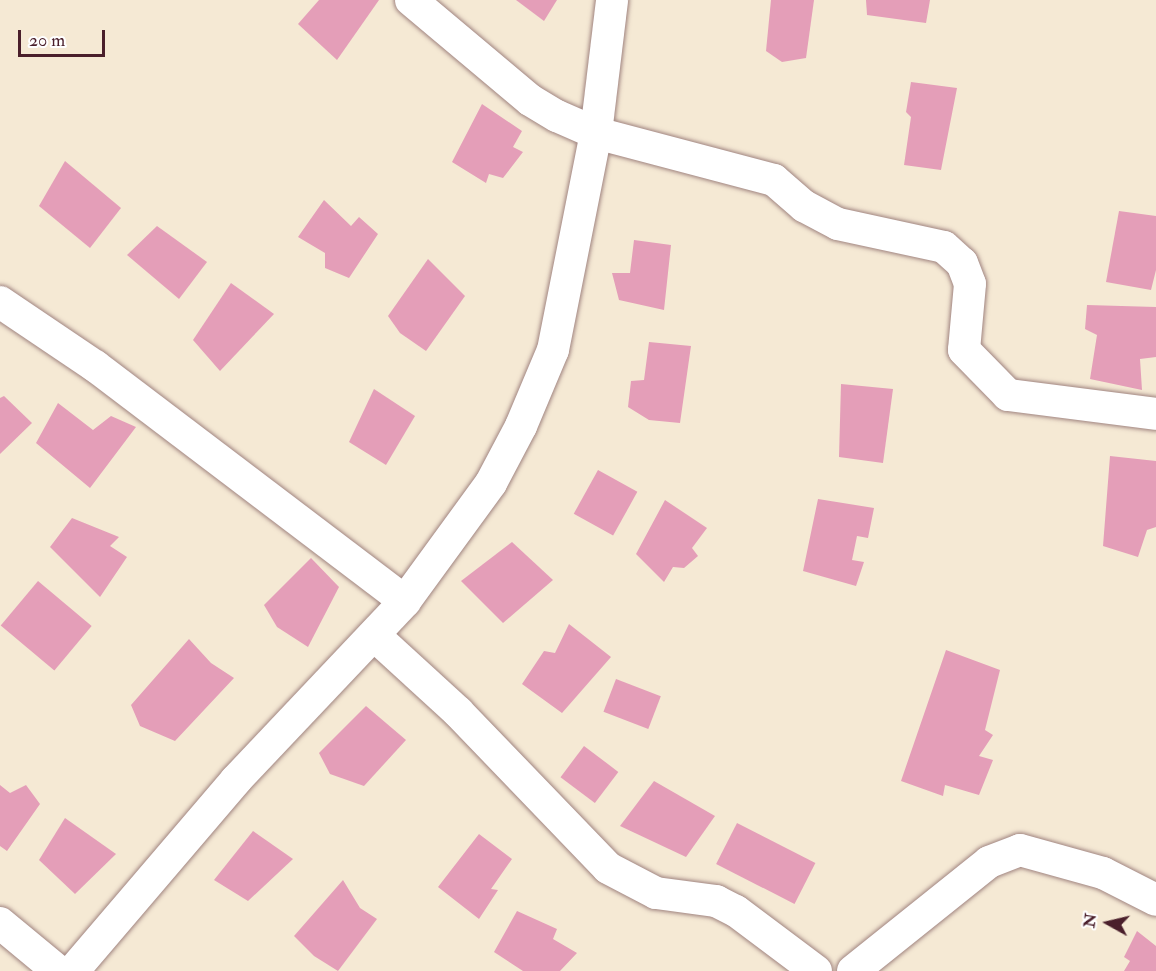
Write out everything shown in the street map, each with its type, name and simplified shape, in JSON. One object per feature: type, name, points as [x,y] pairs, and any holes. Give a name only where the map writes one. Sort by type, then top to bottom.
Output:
[{"type":"street","points":[[411,0],[530,100],[596,133],[748,171],[774,180],[804,206],[838,224],[944,247],[962,263],[970,284],[964,350],[1008,395],[1156,414]]},
{"type":"street","points":[[72,971],[228,789],[405,601],[491,483],[521,426],[553,350],[596,133],[612,0]]},
{"type":"street","points":[[0,302],[95,366],[405,601]]},
{"type":"street","points":[[374,635],[458,711],[608,868],[657,893],[716,901],[736,911],[816,971]]},
{"type":"street","points":[[853,971],[989,862],[1020,850],[1103,873],[1156,900]]},
{"type":"street","points":[[0,923],[57,971]]},
{"type":"building","points":[[319,0],[379,0],[337,60],[298,24]]},
{"type":"building","points":[[516,0],[557,0],[544,21]]},
{"type":"building","points":[[771,0],[814,0],[806,58],[782,62],[766,51]]},
{"type":"building","points":[[866,0],[930,0],[926,23],[867,15]]},
{"type":"building","points":[[911,82],[957,88],[941,170],[904,165],[911,117],[906,112]]},
{"type":"building","points":[[482,104],[522,131],[513,147],[523,152],[503,178],[489,174],[486,183],[452,162]]},
{"type":"building","points":[[65,161],[121,208],[90,248],[39,206]]},
{"type":"building","points":[[324,200],[351,226],[359,217],[378,234],[349,278],[325,268],[325,253],[298,237]]},
{"type":"building","points":[[1119,211],[1156,216],[1156,270],[1151,290],[1106,282]]},
{"type":"building","points":[[157,226],[207,262],[179,299],[127,255]]},
{"type":"building","points":[[634,240],[671,245],[664,310],[619,300],[612,273],[630,273]]},
{"type":"building","points":[[428,259],[465,296],[426,351],[400,333],[388,316]]},
{"type":"building","points":[[231,283],[274,314],[220,371],[193,340]]},
{"type":"building","points":[[1087,305],[1156,307],[1156,357],[1140,359],[1142,390],[1090,379],[1097,335],[1085,329]]},
{"type":"building","points":[[649,342],[691,346],[680,423],[649,420],[628,407],[631,381],[644,380]]},
{"type":"building","points":[[841,384],[893,389],[883,463],[839,457]]},
{"type":"building","points":[[374,389],[415,416],[386,465],[349,442]]},
{"type":"building","points":[[4,396],[32,423],[0,454],[0,398]]},
{"type":"building","points":[[58,403],[93,430],[111,416],[136,427],[90,488],[36,443]]},
{"type":"building","points":[[1110,456],[1156,461],[1156,527],[1147,530],[1138,557],[1103,546]]},
{"type":"building","points":[[598,470],[637,492],[613,536],[574,514]]},
{"type":"building","points":[[818,499],[874,508],[868,538],[857,536],[852,560],[864,562],[856,586],[803,571]]},
{"type":"building","points":[[665,500],[707,528],[692,548],[698,556],[684,568],[673,567],[664,582],[636,554]]},
{"type":"building","points":[[72,518],[119,537],[110,546],[127,557],[100,597],[50,547]]},
{"type":"building","points":[[512,542],[553,580],[503,623],[461,581]]},
{"type":"building","points":[[311,558],[339,587],[308,647],[277,627],[264,605]]},
{"type":"building","points":[[38,581],[92,626],[54,670],[1,625]]},
{"type":"building","points":[[569,624],[611,657],[562,713],[522,684],[544,651],[555,653]]},
{"type":"building","points":[[189,639],[211,663],[234,678],[175,741],[140,726],[131,705]]},
{"type":"building","points":[[946,650],[1000,670],[985,730],[993,735],[979,756],[993,760],[979,795],[945,785],[943,796],[901,781]]},
{"type":"building","points":[[616,679],[661,696],[648,729],[603,712]]},
{"type":"building","points":[[366,706],[406,740],[364,786],[330,774],[319,753]]},
{"type":"building","points":[[584,746],[618,772],[595,803],[561,777]]},
{"type":"building","points":[[654,781],[715,816],[686,857],[620,826]]},
{"type":"building","points":[[0,785],[10,793],[26,785],[40,804],[7,851],[0,846]]},
{"type":"building","points":[[65,818],[116,854],[75,894],[39,860]]},
{"type":"building","points":[[737,823],[815,863],[795,904],[716,864]]},
{"type":"building","points":[[253,831],[293,859],[248,901],[214,880]]},
{"type":"building","points":[[479,834],[512,859],[491,889],[498,890],[479,919],[438,887]]},
{"type":"building","points":[[343,880],[360,908],[377,919],[338,971],[314,956],[294,936]]},
{"type":"building","points":[[517,911],[557,929],[553,939],[577,953],[560,971],[523,971],[494,952]]},
{"type":"building","points":[[1137,931],[1156,946],[1156,971],[1124,971],[1130,961],[1124,957]]}]
